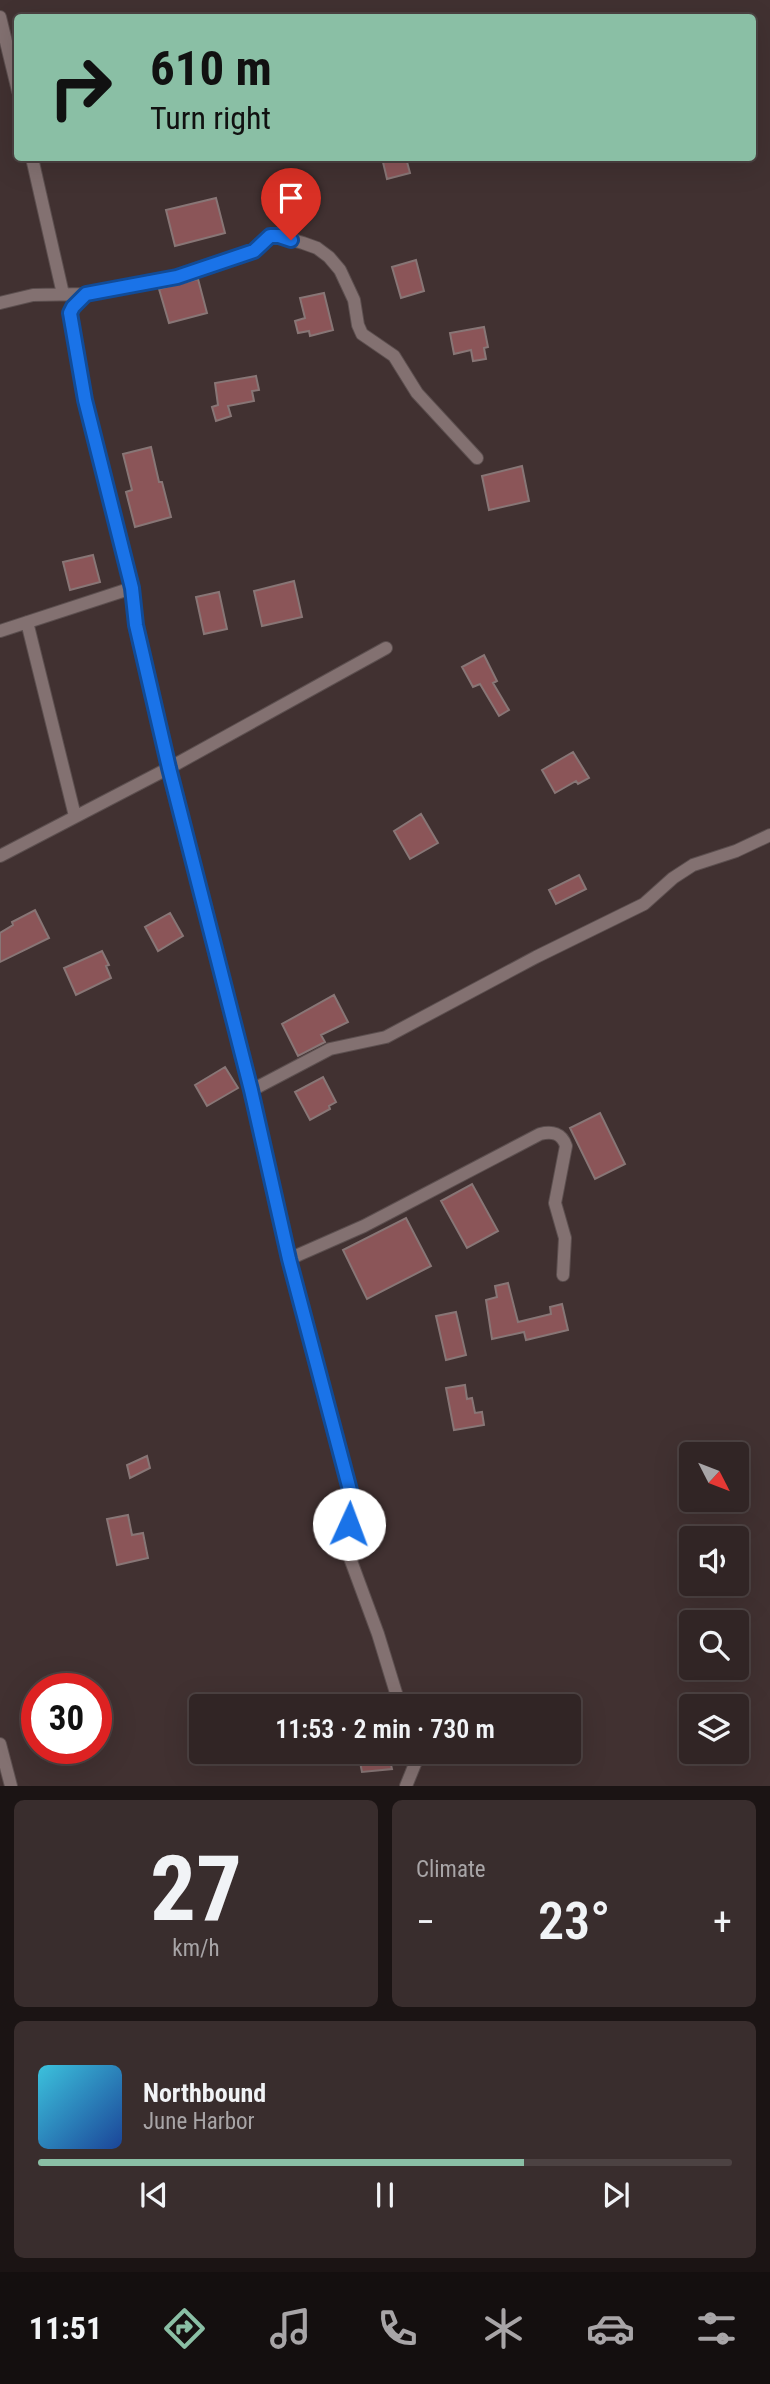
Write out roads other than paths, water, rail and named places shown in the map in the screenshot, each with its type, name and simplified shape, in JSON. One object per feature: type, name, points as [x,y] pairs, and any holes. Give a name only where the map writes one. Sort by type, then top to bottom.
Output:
[{"type":"street","points":[[0,17],[14,75]]},
{"type":"street","points":[[34,161],[63,294]]},
{"type":"street","points":[[0,303],[33,295],[86,294],[177,277],[254,251],[270,236],[279,236],[317,248],[340,270],[354,300],[362,334],[394,356],[416,393],[477,458]]},
{"type":"street","points":[[86,294],[70,313],[85,400],[132,588],[136,625],[169,768],[251,1090],[289,1259],[351,1494],[347,1550],[378,1634],[396,1694]]},
{"type":"street","points":[[0,631],[132,588]]},
{"type":"street","points":[[27,622],[75,816]]},
{"type":"street","points":[[0,856],[169,768],[386,649]]},
{"type":"street","points":[[251,1090],[330,1049],[386,1037],[536,957],[644,904],[673,878],[693,865],[737,851],[770,835]]},
{"type":"street","points":[[289,1259],[364,1226],[540,1134],[549,1132],[558,1134],[564,1139],[566,1146],[555,1203],[565,1238],[564,1275]]},
{"type":"street","points":[[0,1744],[11,1786]]},
{"type":"street","points":[[405,1786],[415,1764]]}]
